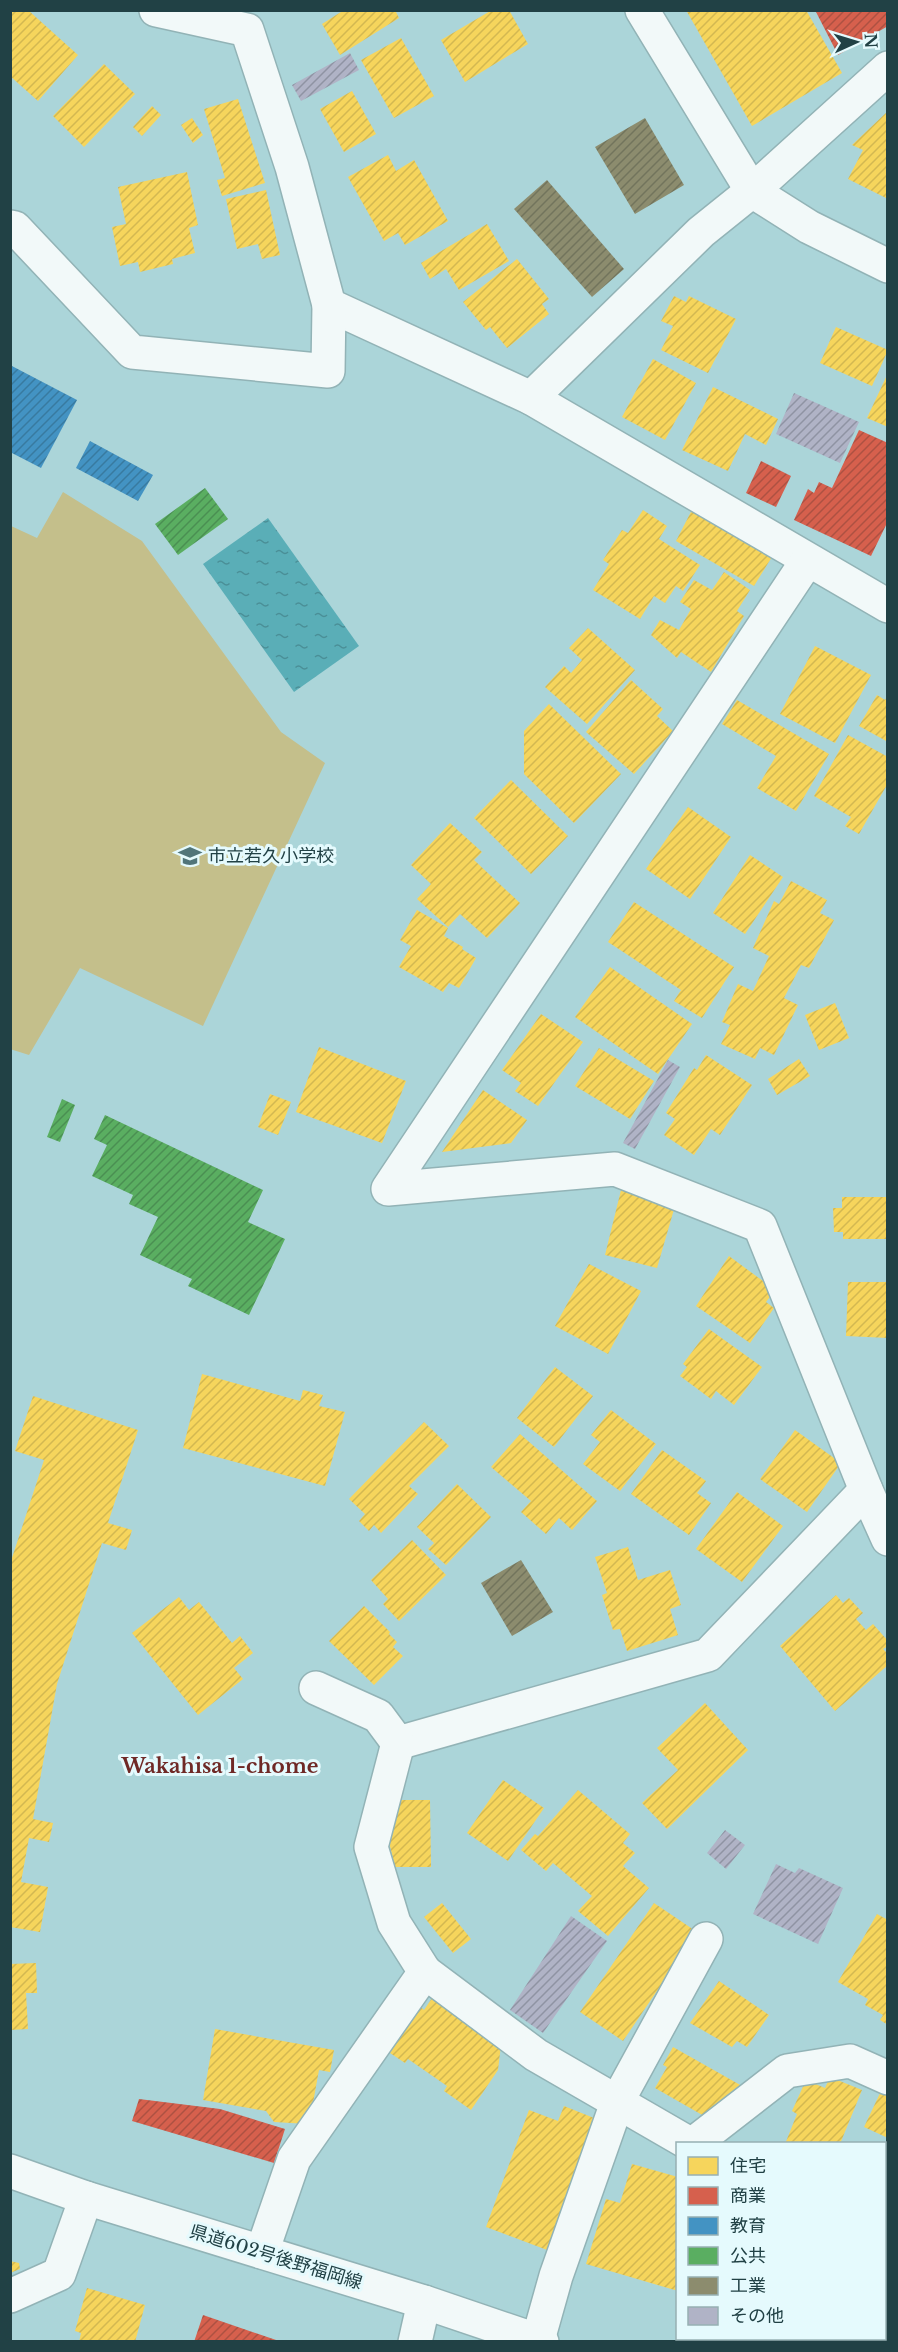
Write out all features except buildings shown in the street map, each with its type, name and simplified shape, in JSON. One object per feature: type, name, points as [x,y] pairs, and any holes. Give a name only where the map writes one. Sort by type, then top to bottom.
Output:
[{"type":"street","points":[[10,226],[15,228],[132,352],[328,371],[329,305],[292,167],[247,20],[156,10]]},
{"type":"street","points":[[642,10],[752,191],[809,227],[888,266]]},
{"type":"street","points":[[531,398],[701,232],[752,191],[888,68]]},
{"type":"street","points":[[329,305],[531,398],[807,561],[888,606]]},
{"type":"street","points":[[807,561],[388,1189],[615,1169],[760,1226],[866,1490],[888,1539]]},
{"type":"street","points":[[398,1743],[708,1654],[866,1490]]},
{"type":"street","points":[[315,1688],[378,1716],[398,1743]]},
{"type":"street","points":[[398,1743],[371,1846],[394,1923],[425,1972],[536,2055],[689,2142]]},
{"type":"street","points":[[540,2341],[556,2276],[618,2100],[706,1940]]},
{"type":"street","points":[[262,2252],[294,2159],[425,1972]]},
{"type":"street","points":[[695,2142],[787,2071],[850,2061],[888,2078]]},
{"type":"street","name":"県道602号後野福岡線","points":[[10,2171],[86,2198],[424,2302],[540,2341]]},
{"type":"street","points":[[10,2296],[59,2274],[86,2198]]},
{"type":"street","points":[[415,2342],[424,2302]]},
{"type":"shaded area","points":[[63,492],[142,541],[281,732],[325,763],[203,1026],[80,968],[29,1055],[10,1049],[11,526],[37,538]]},
{"type":"water","points":[[268,518],[359,646],[294,692],[203,564]]},
{"type":"place","name":"市立若久小学校","points":[[190,856]]},
{"type":"district","name":"Wakahisa 1-chome","points":[[220,1766]]}]
